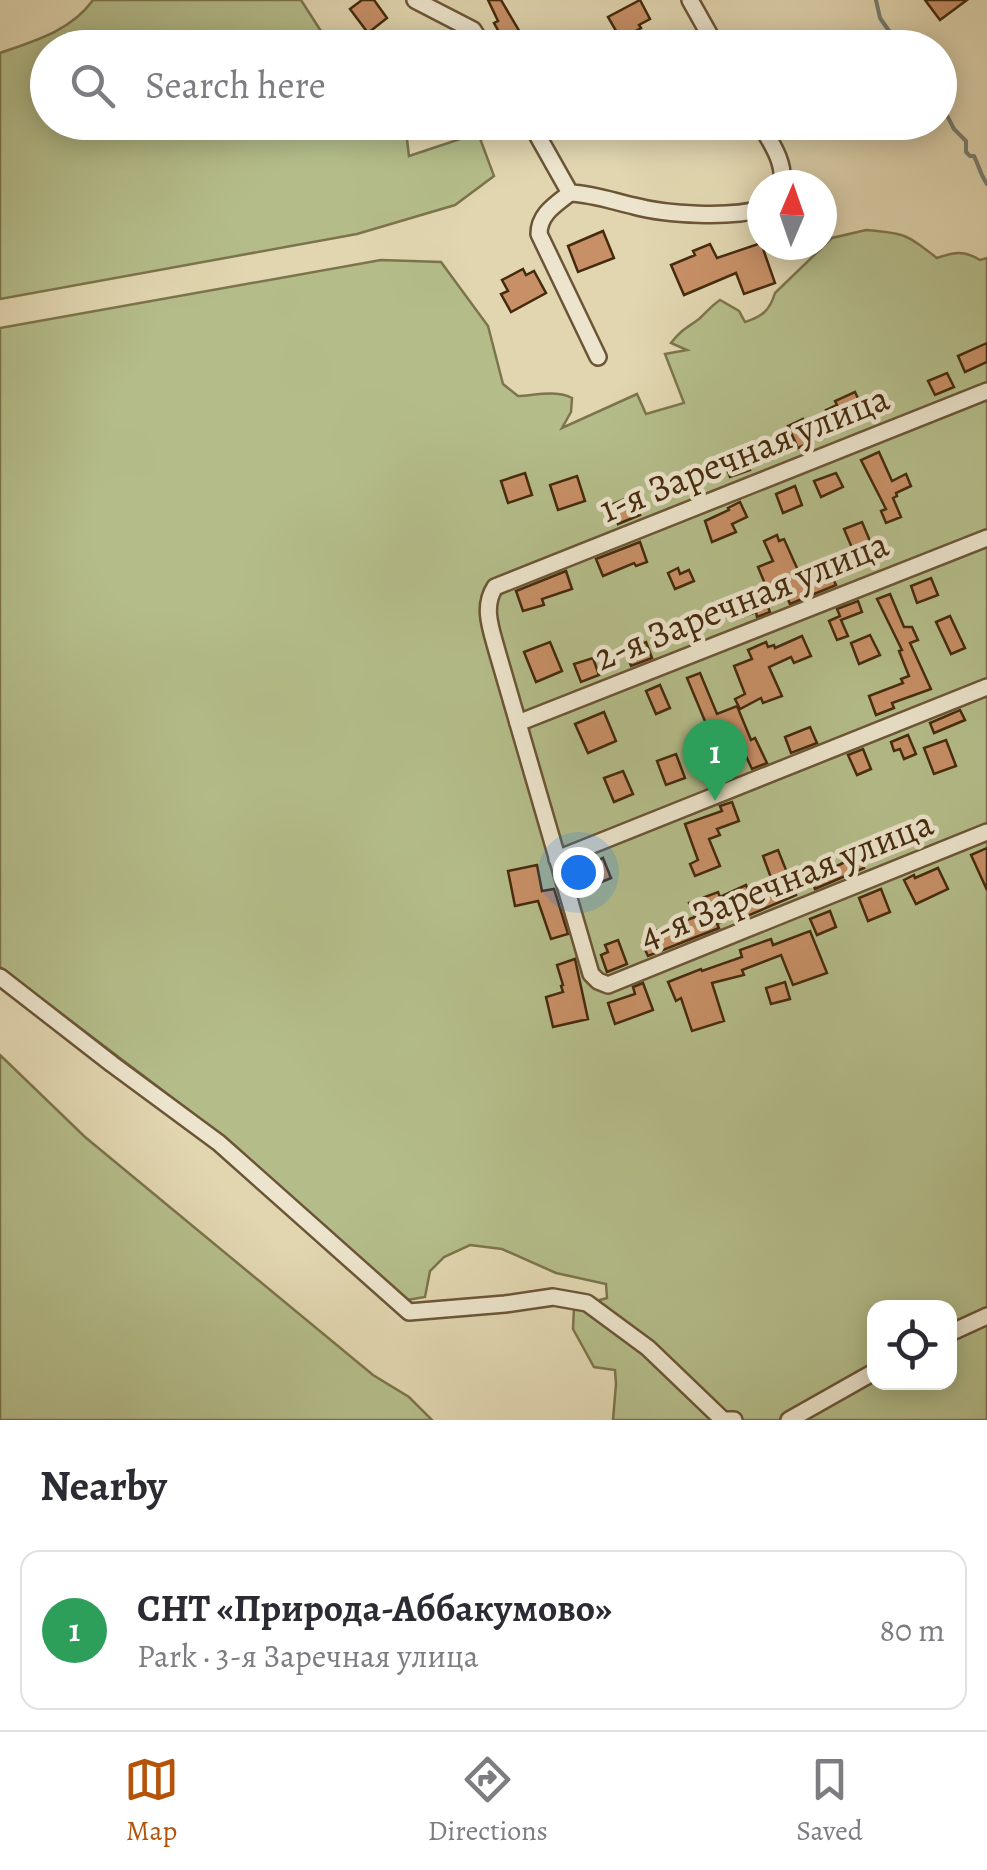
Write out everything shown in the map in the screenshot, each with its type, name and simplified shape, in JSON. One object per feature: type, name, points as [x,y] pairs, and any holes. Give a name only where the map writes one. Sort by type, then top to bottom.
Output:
[{"type":"street","points":[[415,0],[473,30]]},
{"type":"street","points":[[690,0],[707,30]]},
{"type":"street","points":[[540,140],[570,193]]},
{"type":"street","points":[[769,140],[782,170]]},
{"type":"street","points":[[598,357],[540,234],[539,222],[544,215],[570,193],[589,194],[654,211],[747,213]]},
{"type":"street","name":"1-я Заречная улица","points":[[518,723],[493,635],[488,599],[495,587],[987,391]]},
{"type":"street","name":"2-я Заречная улица","points":[[518,723],[987,538]]},
{"type":"street","points":[[518,723],[557,859],[987,687]]},
{"type":"street","name":"4-я Заречная улица","points":[[557,859],[591,974],[608,985],[987,832]]},
{"type":"street","points":[[0,977],[218,1143],[409,1312],[553,1297],[588,1303],[648,1348],[723,1420],[734,1420]]},
{"type":"street","points":[[957,1329],[987,1316]]},
{"type":"street","points":[[789,1420],[867,1376]]},
{"type":"green space","points":[[93,0],[301,0],[320,30],[57,30]]},
{"type":"green space","points":[[30,42],[30,140],[407,140],[409,156],[457,140],[481,140],[494,176],[455,205],[357,234],[0,299],[0,53]]},
{"type":"green space","points":[[866,230],[904,236],[937,258],[959,253],[980,260],[987,258],[987,1420],[613,1420],[615,1370],[594,1367],[573,1329],[574,1307],[607,1298],[606,1284],[556,1273],[502,1249],[470,1245],[444,1257],[430,1271],[425,1297],[401,1301],[228,1140],[0,967],[0,328],[381,260],[441,262],[488,326],[503,384],[518,396],[553,394],[572,398],[571,412],[562,428],[637,394],[646,414],[684,403],[665,354],[687,350],[671,343],[675,338],[720,300],[739,311],[745,322],[761,315],[775,293],[809,260],[837,260],[837,237]]},
{"type":"green space","points":[[0,1055],[85,1137],[373,1375],[409,1397],[432,1420],[0,1420]]},
{"type":"building","points":[[362,0],[374,0],[387,18],[366,30],[350,9]]},
{"type":"building","points":[[488,0],[501,0],[519,30],[498,30],[494,23],[498,21]]},
{"type":"building","points":[[640,0],[650,19],[637,30],[616,30],[608,17]]},
{"type":"building","points":[[925,0],[967,0],[940,20]]},
{"type":"building","points":[[603,231],[614,258],[578,272],[568,246]]},
{"type":"building","points":[[710,244],[717,258],[747,248],[747,260],[767,260],[775,283],[744,294],[736,273],[684,295],[671,265]]},
{"type":"building","points":[[523,269],[526,275],[534,271],[546,293],[511,312],[501,294],[508,291],[502,280]]},
{"type":"building","points":[[987,343],[987,362],[965,372],[958,356]]},
{"type":"building","points":[[947,373],[954,387],[935,395],[928,381]]},
{"type":"building","points":[[855,392],[862,407],[851,412],[855,421],[835,430],[826,410]]},
{"type":"building","points":[[803,419],[813,441],[798,448],[788,426]]},
{"type":"building","points":[[743,448],[750,470],[730,477],[722,455]]},
{"type":"building","points":[[879,452],[892,481],[906,474],[911,486],[893,498],[901,517],[886,523],[881,511],[886,509],[861,460]]},
{"type":"building","points":[[525,473],[532,495],[508,503],[501,481]]},
{"type":"building","points":[[836,473],[843,487],[821,497],[814,481]]},
{"type":"building","points":[[577,476],[585,501],[558,510],[550,485]]},
{"type":"building","points":[[795,486],[802,505],[783,513],[776,494]]},
{"type":"building","points":[[632,496],[640,515],[618,524],[611,505]]},
{"type":"building","points":[[740,502],[747,517],[732,524],[736,532],[712,542],[705,521]]},
{"type":"building","points":[[862,522],[873,548],[855,555],[844,529]]},
{"type":"building","points":[[777,535],[779,541],[784,539],[801,577],[827,565],[836,585],[790,604],[782,585],[768,591],[758,567],[773,561],[764,541]]},
{"type":"building","points":[[640,542],[647,562],[603,576],[596,559]]},
{"type":"building","points":[[678,568],[680,574],[689,570],[694,581],[675,589],[668,573]]},
{"type":"building","points":[[566,571],[572,589],[542,599],[544,605],[523,611],[516,591]]},
{"type":"building","points":[[931,578],[938,595],[917,603],[911,586]]},
{"type":"building","points":[[890,594],[904,627],[912,627],[918,640],[910,643],[931,689],[892,703],[894,708],[876,715],[869,696],[903,683],[901,679],[909,676],[899,651],[902,650],[877,599]]},
{"type":"building","points":[[740,596],[743,605],[764,597],[770,612],[757,617],[756,612],[734,620],[727,601]]},
{"type":"building","points":[[858,601],[862,612],[841,620],[848,636],[837,640],[829,621],[840,616],[837,609]]},
{"type":"building","points":[[950,616],[965,648],[951,654],[936,622]]},
{"type":"building","points":[[870,635],[880,655],[859,664],[851,643]]},
{"type":"building","points":[[802,636],[811,656],[794,663],[791,657],[769,667],[782,696],[763,703],[761,698],[740,709],[735,699],[745,694],[734,666],[752,659],[748,650],[766,642],[768,647],[775,648]]},
{"type":"building","points":[[550,642],[562,671],[536,682],[524,652]]},
{"type":"building","points":[[646,642],[652,658],[631,666],[625,650]]},
{"type":"building","points":[[593,658],[599,675],[581,682],[574,664]]},
{"type":"building","points":[[700,673],[717,714],[737,706],[751,740],[755,738],[767,763],[752,769],[739,741],[725,746],[716,723],[707,726],[687,678]]},
{"type":"building","points":[[660,685],[670,708],[656,714],[646,691]]},
{"type":"building","points":[[960,710],[965,720],[934,733],[930,723]]},
{"type":"building","points":[[604,712],[616,741],[588,753],[575,724]]},
{"type":"building","points":[[810,727],[817,743],[791,753],[785,737]]},
{"type":"building","points":[[908,735],[916,754],[904,759],[900,749],[894,751],[891,742]]},
{"type":"building","points":[[946,740],[956,766],[934,774],[924,748]]},
{"type":"building","points":[[863,749],[871,769],[857,775],[848,755]]},
{"type":"building","points":[[676,754],[685,778],[666,785],[657,761]]},
{"type":"building","points":[[623,771],[633,794],[614,802],[604,778]]},
{"type":"building","points":[[732,802],[739,821],[717,829],[720,835],[709,839],[720,866],[695,876],[690,864],[698,860],[685,824],[722,811],[720,806]]},
{"type":"building","points":[[987,848],[987,890],[971,855]]},
{"type":"building","points":[[778,850],[796,895],[745,917],[743,913],[717,924],[719,928],[648,956],[642,943],[656,937],[653,932],[695,917],[689,903],[718,892],[720,897],[746,885],[749,893],[773,883],[763,856]]},
{"type":"building","points":[[858,856],[864,868],[815,889],[811,878]]},
{"type":"building","points":[[603,858],[611,878],[597,884],[589,864]]},
{"type":"building","points":[[537,865],[542,891],[554,889],[568,934],[551,939],[538,901],[515,906],[508,871]]},
{"type":"building","points":[[938,868],[948,889],[916,904],[904,880]]},
{"type":"building","points":[[881,889],[890,912],[868,921],[859,898]]},
{"type":"building","points":[[830,911],[836,927],[817,935],[810,919]]},
{"type":"building","points":[[810,931],[827,973],[793,985],[781,955],[742,970],[744,975],[712,983],[724,1021],[692,1031],[681,998],[676,1001],[668,982],[742,957],[740,950],[771,939],[773,945]]},
{"type":"building","points":[[618,940],[627,964],[607,972],[601,955],[608,952],[605,945]]},
{"type":"building","points":[[575,959],[588,1019],[553,1027],[546,997],[563,992],[557,965]]},
{"type":"building","points":[[785,982],[790,999],[771,1004],[766,988]]},
{"type":"building","points":[[643,983],[653,1010],[615,1024],[608,1003],[635,994],[633,987]]},
{"type":"waterway","points":[[876,0],[880,18],[888,30]]},
{"type":"waterway","points":[[957,132],[966,141],[966,152],[974,156],[987,184]]},
{"type":"place","name":"СНТ «Природа-Аббакумово»","points":[[715,801]]}]
